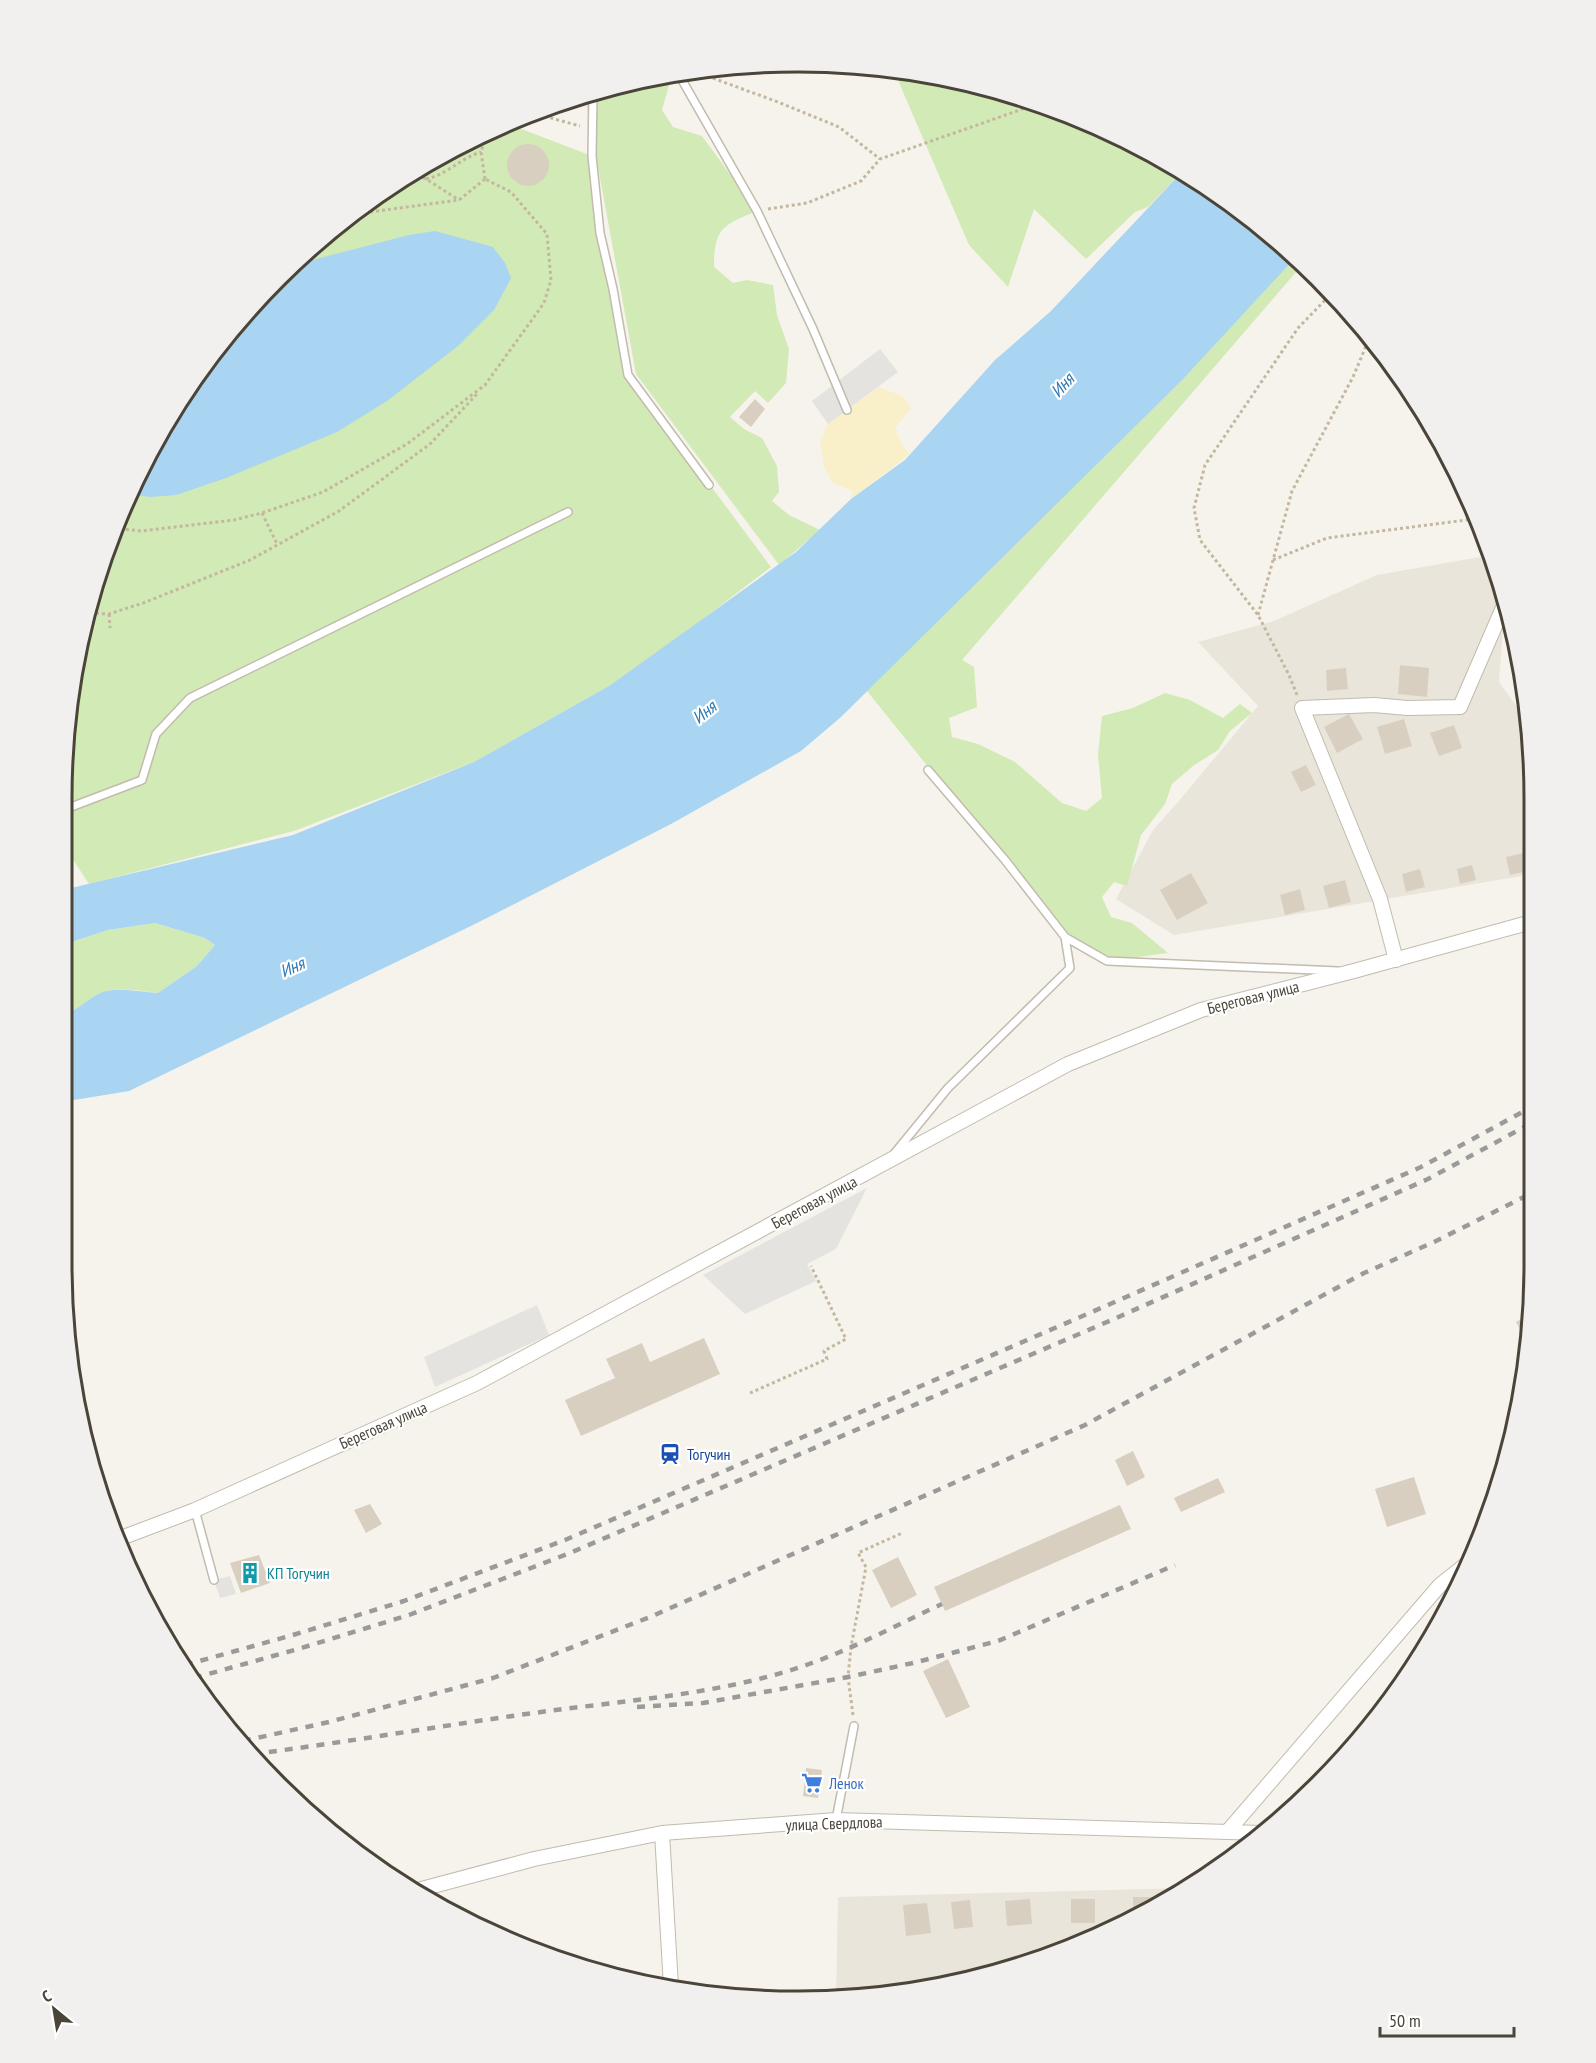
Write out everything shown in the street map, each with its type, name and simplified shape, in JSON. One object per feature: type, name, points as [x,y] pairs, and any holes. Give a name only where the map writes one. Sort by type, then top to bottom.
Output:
[{"type":"street","points":[[1396,960],[1380,899],[1302,708],[1374,705],[1407,708],[1460,707],[1500,614]]},
{"type":"street","name":"Береговая улица","points":[[125,1537],[195,1510],[477,1383],[1068,1064],[1201,1010],[1524,924]]},
{"type":"street","points":[[1228,1831],[1440,1586],[1455,1574]]},
{"type":"street","name":"улица Свердлова","points":[[424,1887],[534,1859],[662,1833],[836,1820],[1251,1832]]},
{"type":"street","points":[[662,1833],[671,1979]]},
{"type":"lane","points":[[683,81],[757,211],[813,329],[847,410]]},
{"type":"lane","points":[[593,102],[592,156],[600,233],[613,289],[628,375],[710,485]]},
{"type":"lane","points":[[72,807],[142,780],[156,734],[190,698],[568,512]]},
{"type":"lane","points":[[928,770],[1005,860],[1065,937],[1107,961],[1354,971]]},
{"type":"lane","points":[[887,1163],[948,1088],[1070,968],[1065,937]]},
{"type":"lane","points":[[195,1510],[214,1580]]},
{"type":"lane","points":[[836,1820],[854,1726]]},
{"type":"path","points":[[711,77],[838,127],[880,159]]},
{"type":"path","points":[[757,211],[807,203],[861,181],[880,159],[1025,109]]},
{"type":"path","points":[[549,117],[593,129]]},
{"type":"path","points":[[484,144],[481,152],[485,179]]},
{"type":"path","points":[[426,179],[437,177],[468,156],[481,152]]},
{"type":"path","points":[[422,177],[459,200]]},
{"type":"path","points":[[370,212],[459,200],[485,179]]},
{"type":"path","points":[[96,613],[109,614],[146,603],[250,560],[339,511],[430,444],[485,385],[544,303],[551,280],[547,234],[511,192],[485,179]]},
{"type":"path","points":[[1302,708],[1289,675],[1258,615],[1200,540],[1194,508],[1205,465],[1298,328],[1325,300]]},
{"type":"path","points":[[1258,615],[1292,491],[1353,377],[1366,346]]},
{"type":"path","points":[[124,529],[141,531],[234,520],[262,513],[322,492],[407,444],[485,385]]},
{"type":"path","points":[[262,513],[278,544]]},
{"type":"path","points":[[1273,560],[1327,538],[1469,520]]},
{"type":"path","points":[[109,614],[110,628]]},
{"type":"path","points":[[750,1393],[827,1359],[824,1351],[846,1339],[811,1266]]},
{"type":"path","points":[[854,1726],[848,1677],[851,1647],[866,1567],[858,1553],[902,1533]]},
{"type":"shaded area","points":[[880,349],[898,372],[828,424],[812,401]]},
{"type":"shaded area","points":[[1482,557],[1503,627],[1499,682],[1518,709],[1524,798],[1524,876],[1174,935],[1116,899],[1153,830],[1258,706],[1198,642],[1274,621],[1377,575]]},
{"type":"shaded area","points":[[867,1188],[836,1249],[807,1264],[816,1281],[745,1314],[703,1275]]},
{"type":"shaded area","points":[[537,1305],[549,1335],[435,1387],[424,1357]]},
{"type":"shaded area","points":[[230,1576],[236,1594],[220,1598],[214,1580]]},
{"type":"shaded area","points":[[1170,1888],[1076,1936],[986,1966],[893,1985],[836,1989],[838,1897]]},
{"type":"green space","points":[[897,79],[986,97],[1076,127],[1119,147],[1176,178],[1148,207],[1135,212],[1086,259],[1034,209],[1008,287],[969,245]]},
{"type":"green space","points":[[670,84],[662,110],[673,127],[702,136],[757,211],[736,220],[723,230],[716,244],[714,267],[733,283],[747,280],[773,285],[777,315],[789,349],[786,383],[768,403],[755,391],[730,417],[744,429],[762,438],[777,466],[779,492],[772,501],[789,515],[820,530],[779,565],[636,374],[588,104],[610,97]]},
{"type":"green space","points":[[518,128],[592,156],[628,375],[771,567],[691,628],[609,686],[474,762],[294,831],[89,884],[72,858],[74,751],[78,703],[86,656],[97,610],[127,520],[169,435],[194,395],[252,319],[319,252],[395,194],[435,169]]},
{"type":"green space","points":[[1289,264],[1297,271],[962,660],[974,667],[977,707],[949,718],[952,737],[978,744],[1015,762],[1062,803],[1086,811],[1102,798],[1098,755],[1102,716],[1133,708],[1165,693],[1190,700],[1223,718],[1240,704],[1252,713],[1230,731],[1218,750],[1193,766],[1172,784],[1165,804],[1141,835],[1127,886],[1114,882],[1102,897],[1111,917],[1132,923],[1168,953],[1107,961],[1065,937],[867,691]]},
{"type":"green space","points":[[155,923],[205,938],[215,945],[197,966],[158,993],[128,990],[106,991],[72,1011],[72,942],[108,930]]},
{"type":"sand","points":[[879,387],[902,396],[911,408],[895,428],[902,445],[910,454],[851,499],[853,491],[833,483],[824,467],[820,443],[828,424]]},
{"type":"water","name":"Иня","points":[[1176,178],[1240,222],[1289,264],[1183,379],[841,717],[801,751],[671,824],[475,924],[129,1091],[72,1100],[72,1011],[106,991],[158,993],[197,966],[215,945],[205,938],[155,923],[108,930],[72,942],[72,888],[293,835],[474,762],[609,686],[796,552],[851,499],[905,460],[995,360],[1051,311]]},
{"type":"water","points":[[435,231],[493,247],[505,263],[511,278],[494,310],[458,346],[387,401],[337,432],[226,478],[176,495],[138,495],[169,435],[222,356],[252,319],[310,261],[409,235]]},
{"type":"building","points":[[528,144],[543,150],[549,165],[543,180],[528,186],[513,180],[507,165],[513,150]]},
{"type":"building","points":[[755,399],[765,409],[751,427],[739,417]]},
{"type":"building","points":[[1400,665],[1429,668],[1427,697],[1398,694]]},
{"type":"building","points":[[1346,668],[1348,689],[1327,691],[1326,670]]},
{"type":"building","points":[[1349,714],[1363,739],[1337,753],[1324,727]]},
{"type":"building","points":[[1404,719],[1412,746],[1385,754],[1377,727]]},
{"type":"building","points":[[1454,725],[1462,748],[1439,756],[1430,733]]},
{"type":"building","points":[[1306,765],[1316,785],[1301,792],[1291,772]]},
{"type":"building","points":[[1524,853],[1524,872],[1510,875],[1506,857]]},
{"type":"building","points":[[1472,865],[1476,880],[1460,884],[1457,869]]},
{"type":"building","points":[[1420,869],[1425,887],[1406,892],[1402,874]]},
{"type":"building","points":[[1191,873],[1208,903],[1177,920],[1160,890]]},
{"type":"building","points":[[1345,880],[1351,902],[1329,908],[1323,886]]},
{"type":"building","points":[[1300,889],[1305,910],[1285,915],[1280,895]]},
{"type":"building","points":[[1521,1319],[1521,1330],[1516,1322]]},
{"type":"building","points":[[704,1338],[720,1374],[581,1436],[565,1400],[615,1378],[606,1359],[642,1343],[650,1362]]},
{"type":"building","points":[[1133,1451],[1145,1477],[1127,1486],[1115,1460]]},
{"type":"building","points":[[1414,1477],[1426,1514],[1387,1527],[1375,1489]]},
{"type":"building","points":[[1218,1478],[1225,1492],[1181,1512],[1174,1498]]},
{"type":"building","points":[[370,1504],[382,1524],[366,1533],[354,1510]]},
{"type":"building","points":[[1120,1505],[1131,1529],[945,1611],[934,1587]]},
{"type":"building","name":"КП Тогучин","points":[[259,1555],[270,1583],[241,1593],[230,1563]]},
{"type":"building","points":[[898,1557],[917,1595],[891,1608],[872,1570]]},
{"type":"building","points":[[948,1659],[970,1707],[946,1718],[923,1671]]},
{"type":"building","name":"Ленок","points":[[806,1768],[822,1770],[818,1798],[803,1796]]},
{"type":"building","points":[[1133,1897],[1155,1897],[1133,1909]]},
{"type":"building","points":[[1030,1899],[1032,1924],[1007,1926],[1005,1901]]},
{"type":"building","points":[[1071,1899],[1095,1899],[1095,1923],[1071,1923]]},
{"type":"building","points":[[970,1900],[973,1927],[954,1929],[951,1902]]},
{"type":"building","points":[[927,1903],[931,1933],[906,1936],[903,1905]]},
{"type":"railway","points":[[191,1663],[404,1601],[565,1540],[1421,1167],[1524,1111]]},
{"type":"railway","points":[[200,1676],[409,1615],[570,1553],[1114,1319],[1428,1179],[1524,1127]]},
{"type":"railway","points":[[249,1740],[329,1722],[493,1678],[650,1617],[1085,1425],[1364,1273],[1434,1242],[1524,1197]]},
{"type":"railway","points":[[637,1707],[703,1703],[848,1677],[998,1641],[1175,1565]]},
{"type":"railway","points":[[261,1753],[541,1712],[677,1695],[744,1682],[826,1658],[942,1604]]},
{"type":"place","name":"Тогучин","points":[[670,1454]]},
{"type":"place","name":"КП Тогучин","points":[[250,1573]]},
{"type":"place","name":"Ленок","points":[[812,1783]]}]
